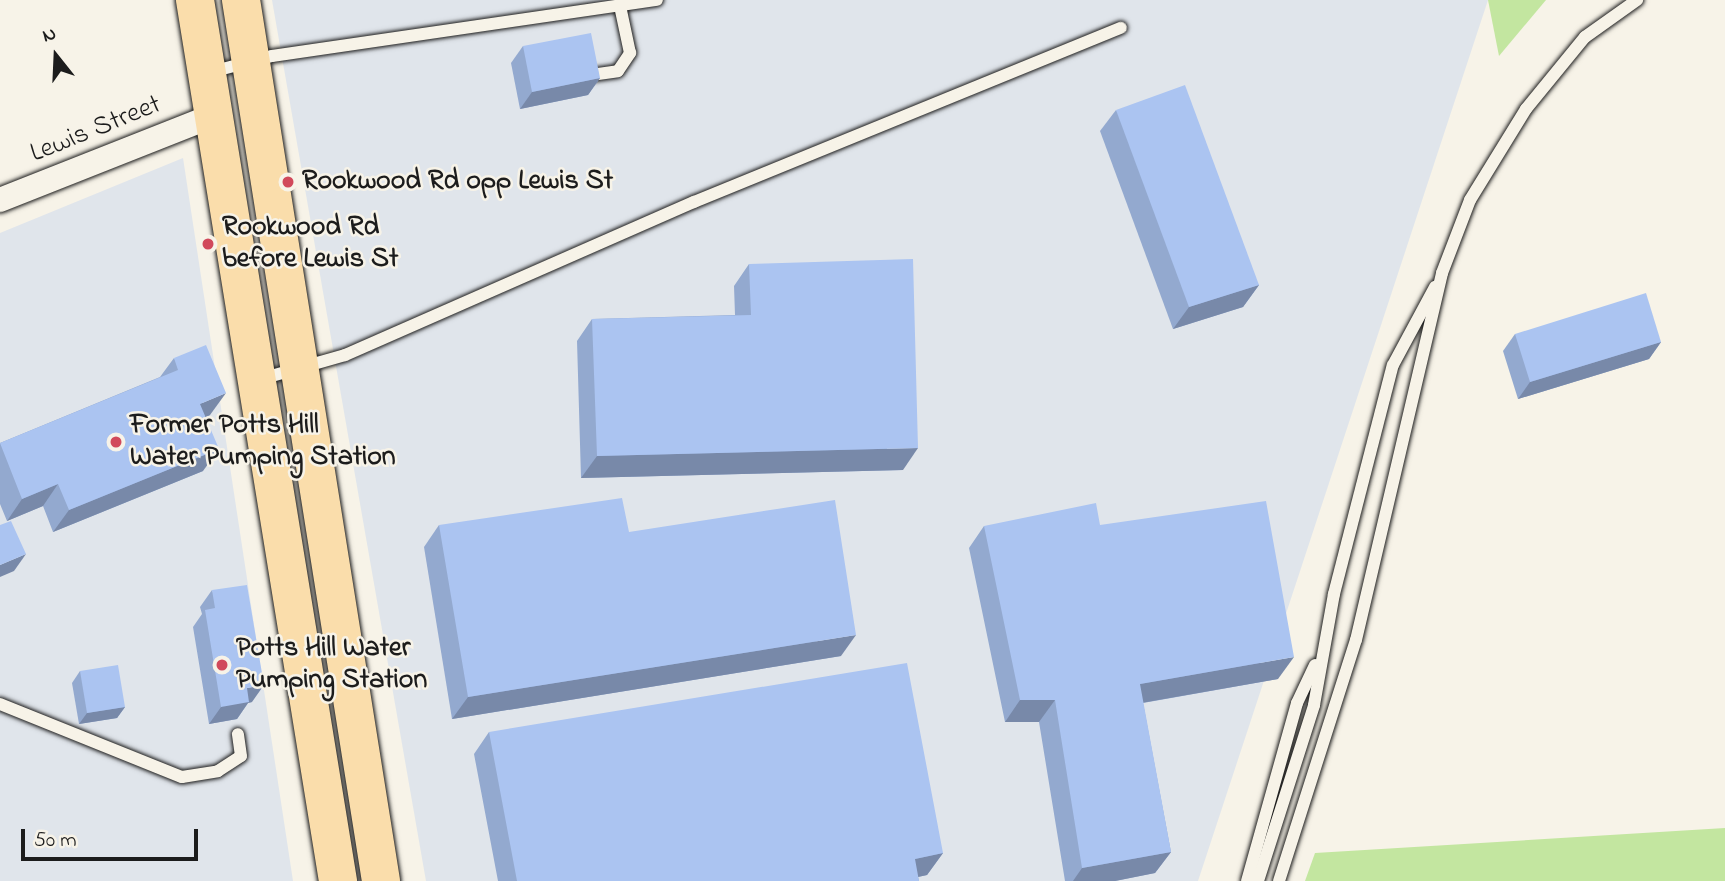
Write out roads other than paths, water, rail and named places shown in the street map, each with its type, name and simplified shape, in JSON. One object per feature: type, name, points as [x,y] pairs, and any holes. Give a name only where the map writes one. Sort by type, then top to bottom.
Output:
[{"type":"highway","points":[[195,0],[338,881]]},
{"type":"highway","points":[[241,0],[381,881]]},
{"type":"street","name":"Lewis Street","points":[[0,200],[215,115]]},
{"type":"lane","points":[[208,74],[251,60],[657,0]]},
{"type":"lane","points":[[1258,881],[1314,705],[1321,653],[1393,365],[1442,274],[1471,200],[1526,109],[1585,37],[1637,0]]},
{"type":"lane","points":[[591,75],[618,71],[629,53],[629,3]]},
{"type":"lane","points":[[257,379],[298,372],[1121,28]]},
{"type":"lane","points":[[1279,881],[1356,640],[1442,274]]},
{"type":"lane","points":[[1247,881],[1297,703],[1321,653]]},
{"type":"lane","points":[[0,704],[182,777],[218,771],[241,757],[238,734]]},
{"type":"place","name":"Rookwood Rd opp Lewis St","points":[[288,182]]},
{"type":"place","name":"Rookwood Rd before Lewis St","points":[[208,244]]},
{"type":"place","name":"Former Potts Hill Water Pumping Station","points":[[116,442]]},
{"type":"place","name":"Potts Hill Water Pumping Station","points":[[222,665]]}]
